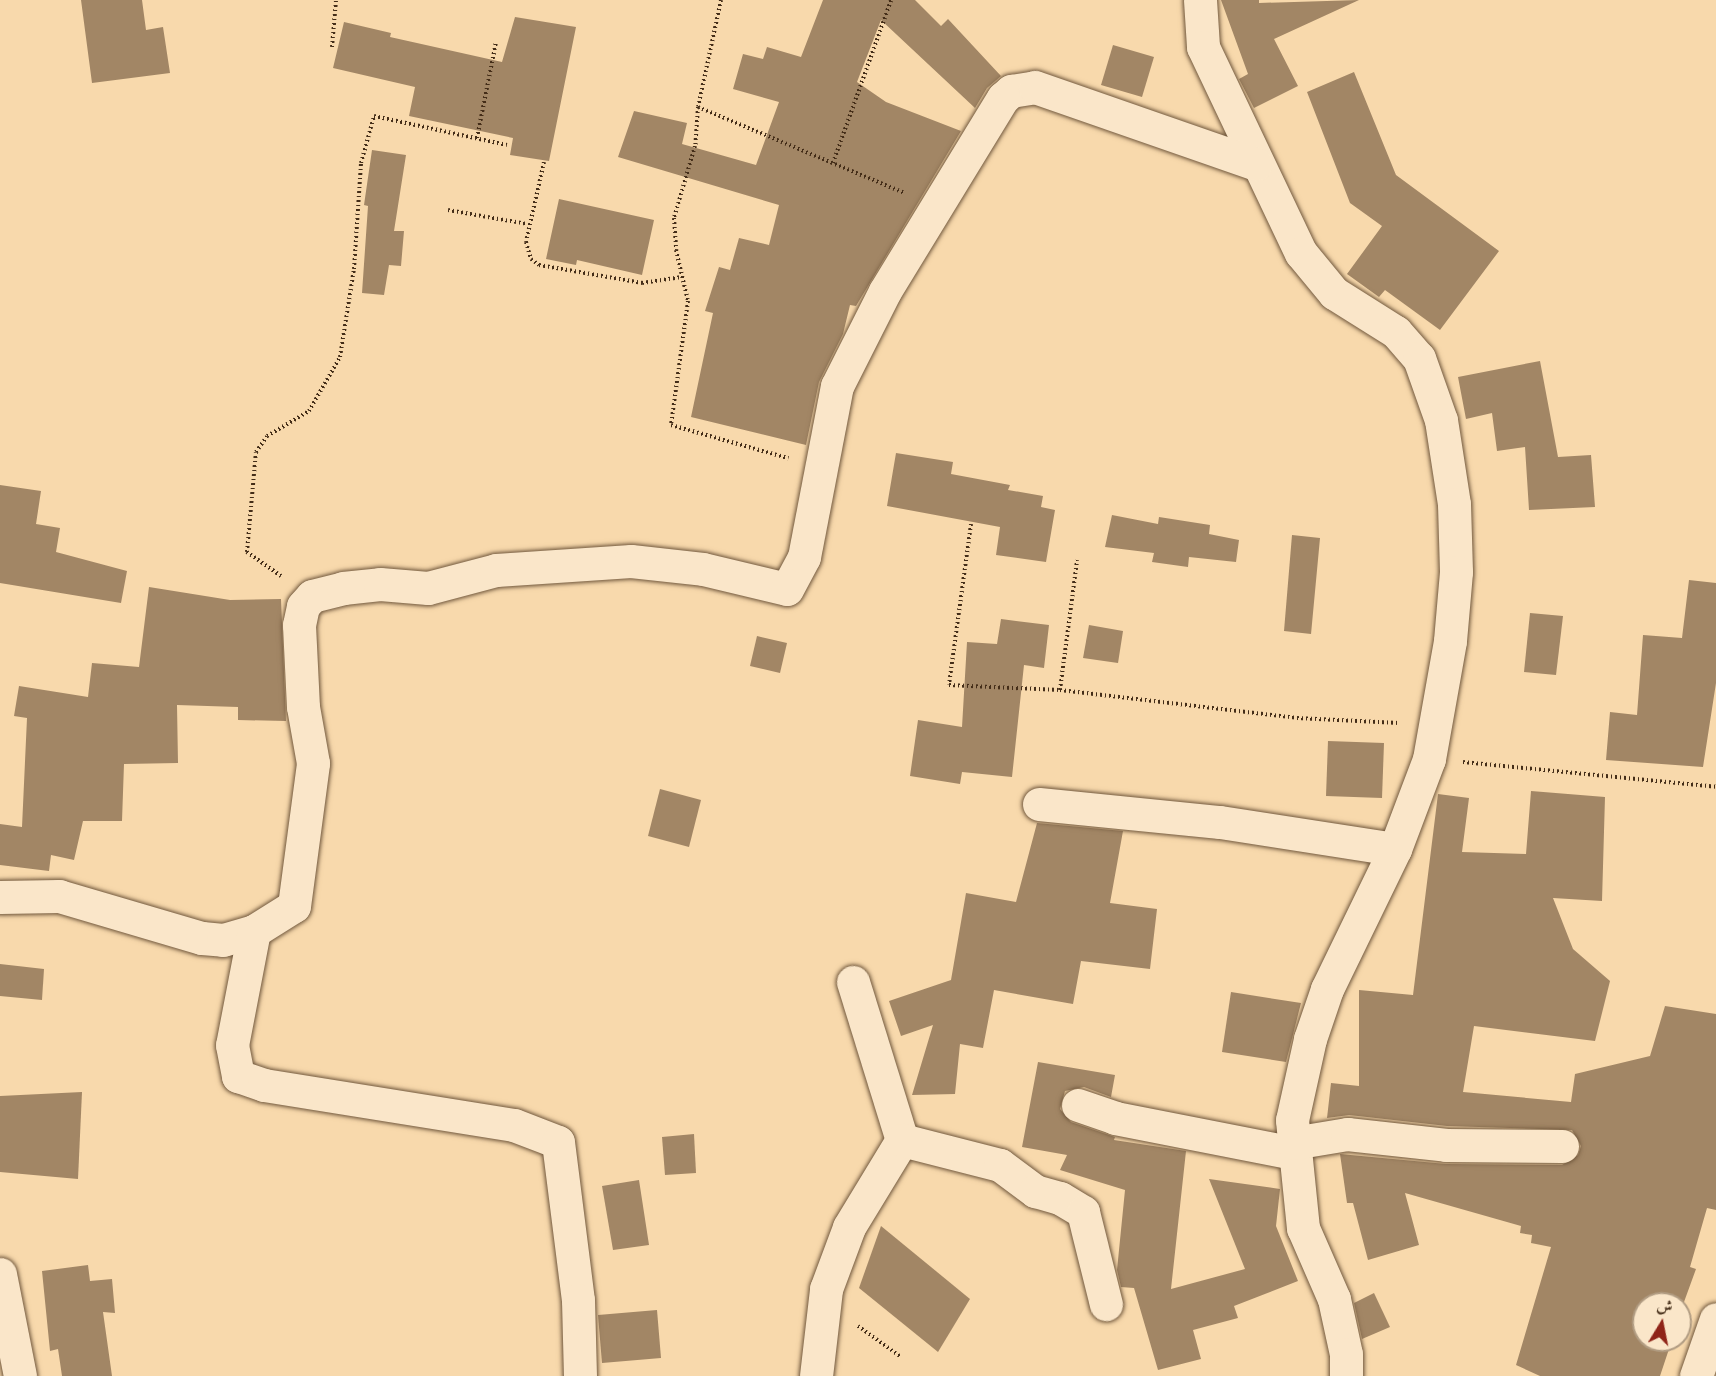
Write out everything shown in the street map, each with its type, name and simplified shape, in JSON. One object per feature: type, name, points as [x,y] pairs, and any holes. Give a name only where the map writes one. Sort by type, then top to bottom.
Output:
[{"type":"street","points":[[1200,0],[1203,47],[1256,164],[1315,273],[1334,293],[1406,341],[1426,374],[1438,411],[1454,504],[1456,572],[1437,725],[1429,759],[1395,849],[1327,989],[1310,1039],[1293,1120],[1293,1148],[1303,1228],[1334,1299],[1346,1354],[1346,1376]]},
{"type":"street","points":[[0,897],[59,896],[90,902],[202,938],[223,940],[254,931],[294,906],[301,877],[313,763],[303,707],[299,625],[303,606],[312,596],[343,588],[380,584],[428,588],[496,570],[631,561],[703,569],[788,589],[804,557],[837,386],[885,291],[936,206],[1003,98],[1021,87],[1035,87],[1256,164]]},
{"type":"street","points":[[1039,804],[1220,822],[1395,849]]},
{"type":"street","points":[[254,931],[232,1046],[238,1076],[264,1085],[514,1125],[558,1142],[578,1300],[580,1376]]},
{"type":"street","points":[[816,1376],[824,1300],[849,1227],[902,1140],[854,982]]},
{"type":"street","points":[[1078,1105],[1115,1118],[1293,1148],[1347,1134],[1446,1145],[1562,1146]]},
{"type":"street","points":[[902,1140],[1000,1165],[1035,1191],[1060,1198],[1083,1212],[1106,1304]]},
{"type":"street","points":[[0,1274],[20,1376]]},
{"type":"street","points":[[1696,1376],[1716,1319]]},
{"type":"path","points":[[332,47],[336,0]]},
{"type":"path","points":[[721,0],[698,107],[695,146],[674,218],[682,277],[688,301],[687,325],[670,425],[823,468]]},
{"type":"path","points":[[833,163],[891,0]]},
{"type":"path","points":[[477,138],[496,42]]},
{"type":"path","points":[[698,107],[936,206]]},
{"type":"path","points":[[312,596],[247,552],[256,452],[267,436],[309,411],[340,357],[354,269],[361,163],[374,116],[507,145]]},
{"type":"path","points":[[544,162],[527,224],[526,242],[531,259],[539,265],[642,283],[682,277]]},
{"type":"path","points":[[448,210],[527,224]]},
{"type":"path","points":[[971,524],[949,685],[1060,690],[1297,718],[1437,725]]},
{"type":"path","points":[[1060,690],[1077,560]]},
{"type":"path","points":[[1429,759],[1716,787]]},
{"type":"path","points":[[824,1300],[901,1357]]},
{"type":"building","points":[[81,0],[142,0],[146,30],[163,27],[170,73],[92,83]]},
{"type":"building","points":[[823,0],[915,0],[941,26],[948,19],[1001,76],[987,88],[975,108],[881,20],[857,82],[886,102],[961,131],[856,306],[850,305],[843,334],[819,382],[806,445],[691,417],[713,313],[705,311],[719,267],[730,270],[739,238],[769,245],[779,205],[618,157],[634,111],[687,123],[682,144],[756,165],[779,102],[733,89],[743,54],[763,59],[767,47],[801,57]]},
{"type":"building","points":[[1221,0],[1259,0],[1259,3],[1359,0],[1274,39],[1298,86],[1254,108],[1239,79],[1248,74]]},
{"type":"building","points":[[515,17],[576,27],[549,161],[510,155],[513,138],[409,116],[415,87],[333,68],[344,22],[391,33],[390,37],[502,62]]},
{"type":"building","points":[[1113,45],[1154,57],[1142,97],[1101,85]]},
{"type":"building","points":[[1354,72],[1396,175],[1499,251],[1440,330],[1385,290],[1379,297],[1347,274],[1382,226],[1350,203],[1307,92]]},
{"type":"building","points":[[372,150],[406,155],[394,231],[404,231],[401,266],[389,265],[384,295],[362,293],[368,206],[364,205]]},
{"type":"building","points":[[559,199],[654,220],[642,275],[577,260],[576,265],[546,259]]},
{"type":"building","points":[[1540,361],[1558,457],[1591,455],[1595,507],[1529,510],[1525,447],[1497,451],[1492,413],[1466,419],[1458,377]]},
{"type":"building","points":[[896,453],[953,462],[951,474],[1010,485],[1008,490],[1043,496],[1041,507],[1055,510],[1046,562],[996,555],[1000,527],[887,506]]},
{"type":"building","points":[[0,485],[41,491],[36,524],[60,528],[56,552],[127,571],[121,603],[0,583]]},
{"type":"building","points":[[1112,515],[1158,524],[1159,517],[1210,525],[1209,534],[1239,540],[1236,562],[1189,557],[1188,567],[1152,562],[1154,553],[1105,547]]},
{"type":"building","points":[[1292,535],[1320,538],[1311,634],[1284,631]]},
{"type":"building","points":[[1689,580],[1716,583],[1716,683],[1703,767],[1606,760],[1610,712],[1637,715],[1643,635],[1682,638]]},
{"type":"building","points":[[149,587],[230,600],[281,599],[286,721],[238,720],[238,707],[177,705],[178,763],[124,764],[122,821],[83,821],[74,860],[51,855],[49,871],[0,865],[0,824],[22,827],[27,718],[14,716],[19,686],[88,697],[92,663],[139,667]]},
{"type":"building","points":[[1530,613],[1563,616],[1556,675],[1524,672]]},
{"type":"building","points":[[1001,619],[1049,625],[1044,668],[1024,665],[1012,777],[962,772],[960,784],[910,776],[918,720],[962,727],[967,642],[997,644]]},
{"type":"building","points":[[1089,625],[1123,631],[1118,663],[1083,658]]},
{"type":"building","points":[[757,636],[787,643],[780,673],[750,666]]},
{"type":"building","points":[[1328,741],[1384,743],[1382,798],[1326,796]]},
{"type":"building","points":[[660,789],[701,800],[689,847],[648,836]]},
{"type":"building","points":[[1531,791],[1605,797],[1602,901],[1553,898],[1573,949],[1610,981],[1595,1041],[1474,1026],[1463,1092],[1571,1102],[1575,1074],[1650,1056],[1665,1006],[1716,1014],[1716,1210],[1707,1208],[1690,1267],[1696,1269],[1688,1292],[1632,1292],[1632,1352],[1668,1352],[1660,1376],[1540,1376],[1516,1365],[1551,1247],[1531,1243],[1532,1235],[1520,1233],[1521,1226],[1405,1193],[1419,1245],[1368,1260],[1353,1203],[1347,1203],[1340,1154],[1446,1164],[1562,1165],[1578,1155],[1581,1146],[1572,1130],[1447,1126],[1349,1115],[1327,1118],[1331,1083],[1359,1086],[1359,990],[1413,995],[1438,794],[1469,798],[1462,852],[1526,854]]},
{"type":"building","points":[[1037,823],[1123,831],[1110,903],[1157,909],[1150,969],[1081,961],[1073,1004],[994,990],[983,1048],[960,1044],[955,1094],[912,1095],[933,1025],[901,1036],[889,1001],[951,980],[966,893],[1016,902]]},
{"type":"building","points":[[0,964],[44,969],[42,1000],[0,996]]},
{"type":"building","points":[[1231,992],[1301,1003],[1286,1062],[1222,1052]]},
{"type":"building","points":[[1038,1062],[1115,1075],[1111,1097],[1084,1087],[1065,1091],[1060,1109],[1071,1122],[1115,1137],[1114,1140],[1186,1151],[1171,1289],[1245,1269],[1209,1179],[1280,1189],[1276,1226],[1298,1281],[1234,1306],[1238,1318],[1193,1330],[1201,1359],[1158,1370],[1134,1288],[1121,1287],[1117,1270],[1125,1190],[1060,1170],[1067,1155],[1022,1147]]},
{"type":"building","points":[[82,1092],[78,1179],[0,1172],[0,1096]]},
{"type":"building","points":[[694,1134],[696,1173],[665,1175],[662,1137]]},
{"type":"building","points":[[639,1180],[649,1245],[613,1250],[602,1186]]},
{"type":"building","points":[[881,1226],[970,1299],[938,1352],[859,1288]]},
{"type":"building","points":[[88,1265],[90,1281],[112,1279],[115,1313],[103,1312],[112,1376],[62,1376],[58,1349],[50,1351],[42,1271]]},
{"type":"building","points":[[1374,1293],[1390,1327],[1362,1339],[1354,1303]]},
{"type":"building","points":[[657,1310],[661,1358],[602,1363],[598,1315]]}]
